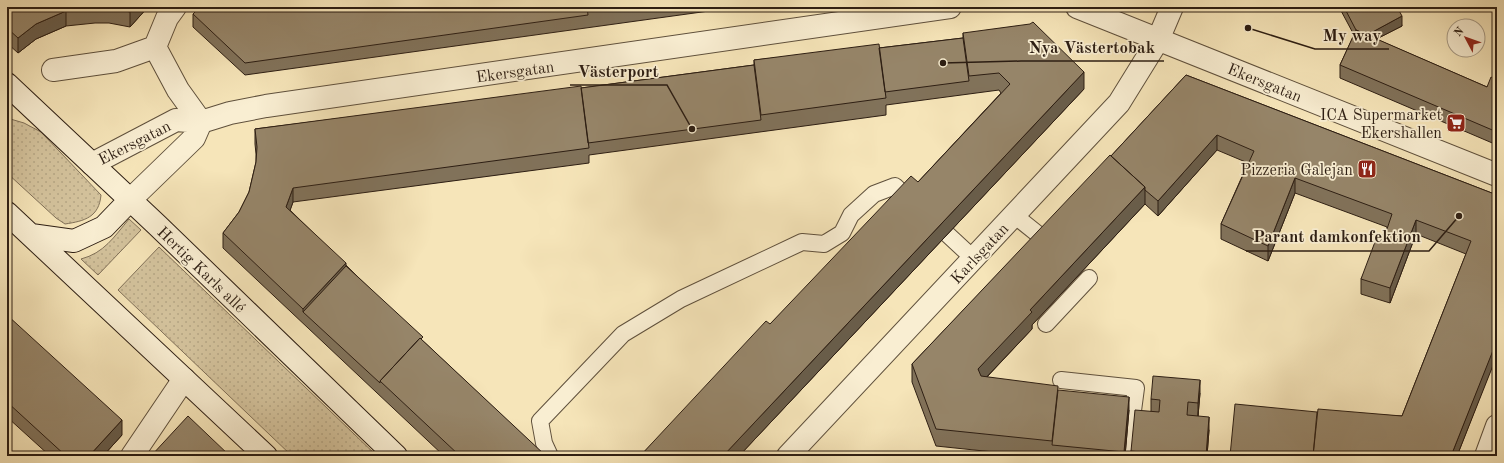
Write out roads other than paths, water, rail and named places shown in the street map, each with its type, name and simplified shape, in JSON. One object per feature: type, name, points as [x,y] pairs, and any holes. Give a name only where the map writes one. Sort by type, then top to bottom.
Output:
[{"type":"street","points":[[53,70],[116,61],[155,47],[167,18],[175,7]]},
{"type":"street","name":"Ekersgatan","points":[[92,164],[176,120],[201,122],[230,113],[266,106],[950,7]]},
{"type":"street","name":"Ekersgatan","points":[[1077,7],[1497,175]]},
{"type":"street","name":"Karlsgatan","points":[[791,455],[1119,103],[1158,40],[1172,7]]},
{"type":"street","points":[[155,47],[178,90],[201,122]]},
{"type":"street","name":"Hertig Karls allé","points":[[7,84],[396,456]]},
{"type":"street","name":"Ekersgatan","points":[[31,235],[74,241],[104,227],[194,138],[201,122]]},
{"type":"street","points":[[7,213],[266,456]]},
{"type":"street","points":[[132,456],[184,379]]},
{"type":"street","points":[[1486,456],[1497,426]]},
{"type":"lane","points":[[550,456],[544,443],[540,422],[623,334],[681,299],[802,242],[824,244],[842,233],[851,215],[874,194],[895,186],[973,258]]},
{"type":"lane","points":[[1014,215],[1044,239]]},
{"type":"lane","points":[[1046,324],[1089,278]]},
{"type":"lane","points":[[1061,380],[1136,388],[1127,456]]},
{"type":"place","name":"My way","points":[[1248,28]]},
{"type":"place","name":"Nya Västertobak","points":[[943,63]]},
{"type":"place","name":"ICA Supermarket Ekershallen","points":[[1456,123]]},
{"type":"place","name":"Västerport","points":[[692,129]]},
{"type":"place","name":"Pizzeria Galejan","points":[[1367,169]]},
{"type":"place","name":"Parant damkonfektion","points":[[1459,216]]}]
